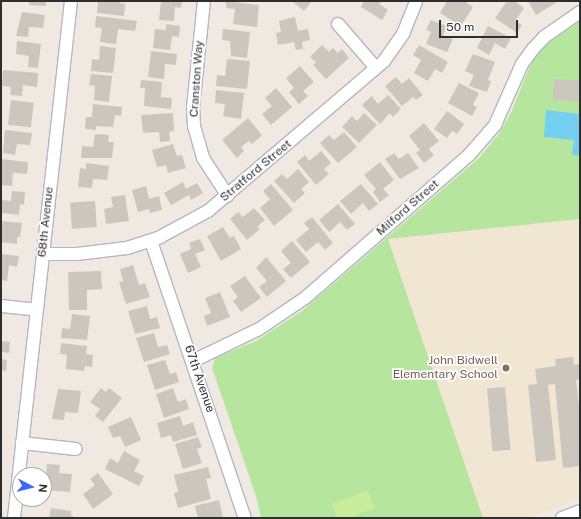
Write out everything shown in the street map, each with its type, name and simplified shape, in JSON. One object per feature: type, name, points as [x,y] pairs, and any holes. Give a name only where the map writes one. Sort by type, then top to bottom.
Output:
[{"type":"street","name":"68th Avenue","points":[[14,518],[71,1]]},
{"type":"street","name":"Cranston Way","points":[[204,1],[193,107],[194,126],[203,158],[228,196]]},
{"type":"street","name":"Stratford Street","points":[[43,254],[102,252],[151,241],[183,227],[228,196],[376,68],[394,48],[416,1]]},
{"type":"street","name":"Milford Street","points":[[193,362],[259,330],[305,298],[469,155],[495,125],[522,64],[533,49],[544,37],[580,12]]},
{"type":"street","points":[[338,24],[376,68]]},
{"type":"street","name":"67th Avenue","points":[[151,241],[246,518]]},
{"type":"street","points":[[1,306],[37,310]]},
{"type":"street","points":[[22,443],[76,449]]},
{"type":"street","points":[[562,518],[580,511]]},
{"type":"shaded area","name":"John Bidwell Elementary School","points":[[580,219],[580,498],[528,518],[483,518],[388,239]]},
{"type":"green space","points":[[577,21],[580,21],[580,219],[388,239],[483,518],[261,518],[256,496],[212,368],[215,358],[256,341],[302,311],[479,158],[498,135],[511,113],[531,63],[540,48]]},
{"type":"green space","points":[[367,490],[375,508],[349,518],[337,518],[332,504]]},
{"type":"water","points":[[546,110],[580,114],[580,156],[572,155],[574,140],[544,137]]},
{"type":"building","points":[[29,1],[46,1],[46,6],[29,5]]},
{"type":"building","points":[[98,1],[121,1],[120,3],[125,4],[124,16],[97,13]]},
{"type":"building","points":[[161,1],[182,1],[181,8],[175,7],[174,21],[159,20]]},
{"type":"building","points":[[226,1],[259,5],[257,27],[233,24],[235,9],[226,8]]},
{"type":"building","points":[[292,1],[312,1],[304,11]]},
{"type":"building","points":[[364,1],[382,1],[379,4],[388,10],[382,20],[361,7]]},
{"type":"building","points":[[447,1],[464,1],[473,7],[461,26],[440,13]]},
{"type":"building","points":[[507,1],[515,1],[524,8],[515,21],[522,25],[517,33],[495,18]]},
{"type":"building","points":[[528,1],[559,1],[536,15]]},
{"type":"building","points":[[22,12],[45,15],[43,28],[29,27],[28,37],[16,36]]},
{"type":"building","points":[[96,16],[137,21],[135,31],[118,29],[116,44],[100,42],[102,28],[95,27]]},
{"type":"building","points":[[295,17],[298,31],[308,29],[310,40],[302,42],[303,49],[296,50],[294,42],[278,45],[276,33],[281,32],[279,21]]},
{"type":"building","points":[[431,20],[447,26],[443,35],[453,39],[447,52],[426,44],[431,32],[426,30]]},
{"type":"building","points":[[166,24],[180,26],[179,37],[172,36],[170,50],[153,48],[155,29],[166,30]]},
{"type":"building","points":[[488,26],[511,38],[505,49],[495,43],[489,55],[477,48]]},
{"type":"building","points":[[223,29],[250,32],[247,58],[231,56],[230,41],[222,40]]},
{"type":"building","points":[[17,41],[41,44],[38,68],[28,67],[29,56],[16,54]]},
{"type":"building","points":[[322,45],[329,52],[333,48],[338,53],[342,49],[349,58],[326,79],[313,65],[316,62],[310,57]]},
{"type":"building","points":[[419,45],[448,62],[442,73],[435,69],[428,81],[414,73],[421,60],[413,55]]},
{"type":"building","points":[[100,46],[116,48],[113,73],[91,71],[92,59],[99,60]]},
{"type":"building","points":[[151,51],[177,54],[176,65],[165,64],[164,79],[148,77]]},
{"type":"building","points":[[473,54],[495,62],[488,80],[491,81],[487,92],[469,86],[474,75],[465,71]]},
{"type":"building","points":[[227,59],[250,61],[247,89],[216,86],[217,75],[225,76]]},
{"type":"building","points":[[300,66],[314,82],[303,91],[308,96],[299,104],[289,92],[294,88],[286,78]]},
{"type":"building","points":[[3,70],[38,73],[37,87],[23,85],[22,96],[10,95],[11,87],[2,86]]},
{"type":"building","points":[[91,74],[112,76],[109,102],[94,100],[95,86],[89,85]]},
{"type":"building","points":[[396,77],[402,84],[409,78],[423,95],[416,100],[413,97],[402,106],[385,86]]},
{"type":"building","points":[[554,79],[580,81],[578,102],[553,100]]},
{"type":"building","points":[[141,80],[162,82],[161,97],[172,98],[171,109],[144,106],[145,88],[140,88]]},
{"type":"building","points":[[459,83],[479,93],[473,105],[477,107],[472,116],[448,103]]},
{"type":"building","points":[[276,88],[292,107],[271,125],[262,114],[272,106],[265,98]]},
{"type":"building","points":[[216,90],[244,93],[241,119],[223,116],[225,104],[215,103]]},
{"type":"building","points":[[388,95],[401,109],[393,117],[390,113],[380,124],[362,105],[372,96],[378,104]]},
{"type":"building","points":[[11,100],[34,103],[31,128],[8,125]]},
{"type":"building","points":[[93,104],[122,107],[121,116],[115,115],[113,127],[96,126],[96,130],[85,129],[86,117],[92,117]]},
{"type":"building","points":[[447,111],[464,124],[457,134],[452,131],[447,138],[434,129]]},
{"type":"building","points":[[173,113],[174,131],[169,132],[170,141],[160,142],[159,132],[143,133],[141,115]]},
{"type":"building","points":[[364,113],[377,125],[359,143],[342,127],[352,116],[357,121]]},
{"type":"building","points":[[248,118],[262,135],[252,144],[249,141],[241,147],[244,151],[237,158],[222,140]]},
{"type":"building","points":[[424,123],[439,141],[429,149],[434,155],[424,163],[416,153],[420,150],[409,136]]},
{"type":"building","points":[[5,130],[32,133],[30,145],[17,144],[15,155],[3,153]]},
{"type":"building","points":[[344,132],[357,147],[338,163],[320,143],[329,135],[334,140]]},
{"type":"building","points":[[95,134],[109,135],[108,142],[114,142],[112,158],[81,158],[82,146],[93,147]]},
{"type":"building","points":[[173,144],[177,156],[182,155],[186,168],[168,173],[166,165],[157,167],[152,150]]},
{"type":"building","points":[[321,151],[331,163],[324,169],[329,174],[316,185],[297,162],[305,155],[309,161]]},
{"type":"building","points":[[394,153],[399,159],[408,153],[419,168],[400,179],[385,159]]},
{"type":"building","points":[[1,159],[28,162],[27,174],[13,173],[12,186],[1,185]]},
{"type":"building","points":[[380,162],[394,180],[383,189],[389,195],[380,202],[373,192],[376,189],[364,175]]},
{"type":"building","points":[[86,163],[109,166],[107,180],[93,179],[92,188],[78,187],[80,168],[86,169]]},
{"type":"building","points":[[298,169],[309,182],[301,189],[305,193],[294,203],[274,181],[282,174],[287,179]]},
{"type":"building","points":[[183,182],[186,189],[197,183],[203,193],[191,200],[189,195],[171,205],[164,193]]},
{"type":"building","points":[[271,184],[293,210],[274,226],[260,208],[270,199],[263,191]]},
{"type":"building","points":[[361,184],[378,204],[369,211],[363,203],[351,214],[340,201]]},
{"type":"building","points":[[146,186],[149,199],[159,196],[162,210],[150,213],[149,209],[138,212],[132,190]]},
{"type":"building","points":[[12,191],[25,192],[24,205],[20,204],[19,215],[1,213],[1,200],[11,201]]},
{"type":"building","points":[[125,195],[129,221],[106,224],[104,209],[113,207],[111,197]]},
{"type":"building","points":[[95,201],[97,227],[72,229],[70,203]]},
{"type":"building","points":[[338,204],[355,224],[347,230],[340,222],[329,232],[319,220]]},
{"type":"building","points":[[254,208],[265,220],[257,227],[260,229],[247,240],[230,219],[238,212],[243,217]]},
{"type":"building","points":[[312,217],[333,243],[325,250],[318,242],[306,252],[296,240],[309,229],[304,223]]},
{"type":"building","points":[[1,221],[22,223],[20,237],[17,237],[17,244],[1,242]]},
{"type":"building","points":[[223,227],[230,238],[234,236],[241,249],[221,261],[207,236]]},
{"type":"building","points":[[200,239],[205,250],[195,254],[201,267],[188,273],[180,254],[191,249],[189,243]]},
{"type":"building","points":[[292,241],[310,262],[291,278],[283,269],[291,263],[281,251]]},
{"type":"building","points":[[1,254],[19,256],[17,267],[9,265],[7,281],[1,280]]},
{"type":"building","points":[[266,257],[286,281],[267,297],[259,287],[267,281],[256,268]]},
{"type":"building","points":[[133,265],[139,285],[145,283],[150,297],[126,304],[119,282],[123,281],[120,269]]},
{"type":"building","points":[[101,271],[102,289],[87,290],[87,310],[69,310],[68,272]]},
{"type":"building","points":[[245,276],[261,298],[241,312],[233,301],[238,297],[230,286]]},
{"type":"building","points":[[220,292],[230,317],[207,326],[204,316],[211,313],[205,298]]},
{"type":"building","points":[[147,306],[150,319],[157,317],[160,328],[135,334],[128,311]]},
{"type":"building","points":[[72,314],[90,316],[87,340],[61,338],[62,328],[70,329]]},
{"type":"building","points":[[154,333],[158,347],[167,345],[170,354],[144,362],[136,338]]},
{"type":"building","points":[[1,341],[10,342],[9,353],[1,352]]},
{"type":"building","points":[[61,343],[87,346],[86,354],[93,355],[92,367],[85,366],[84,371],[66,369],[67,355],[60,354]]},
{"type":"building","points":[[573,357],[574,365],[580,364],[580,379],[576,380],[580,416],[580,466],[563,468],[555,384],[548,385],[556,460],[536,462],[528,385],[537,384],[535,369],[556,366],[555,359]]},
{"type":"building","points":[[1,359],[7,360],[6,371],[1,370]]},
{"type":"building","points":[[165,360],[170,374],[176,372],[179,382],[155,390],[147,365]]},
{"type":"building","points":[[505,387],[510,450],[493,451],[487,389]]},
{"type":"building","points":[[101,388],[106,392],[109,388],[122,398],[103,422],[95,416],[100,409],[90,402]]},
{"type":"building","points":[[173,388],[178,402],[186,399],[189,409],[164,418],[156,394]]},
{"type":"building","points":[[58,389],[81,391],[78,413],[65,412],[64,420],[52,419]]},
{"type":"building","points":[[180,416],[183,426],[193,422],[197,435],[173,442],[171,435],[161,438],[157,423]]},
{"type":"building","points":[[131,417],[141,440],[125,447],[120,436],[113,438],[108,427]]},
{"type":"building","points":[[198,437],[202,447],[197,449],[202,463],[183,469],[175,444]]},
{"type":"building","points":[[124,451],[140,460],[134,471],[144,476],[139,486],[105,469],[110,458],[118,463]]},
{"type":"building","points":[[47,464],[60,465],[59,473],[72,474],[70,492],[52,491],[52,467],[47,467]]},
{"type":"building","points":[[208,467],[211,478],[206,479],[211,499],[178,508],[174,493],[178,492],[174,475]]},
{"type":"building","points":[[98,473],[113,494],[93,509],[83,494],[95,485],[90,479]]},
{"type":"building","points":[[219,500],[223,518],[198,518],[195,506]]},
{"type":"building","points":[[51,508],[71,511],[71,515],[76,518],[49,518]]},
{"type":"place","name":"John Bidwell Elementary School","points":[[506,368]]}]
